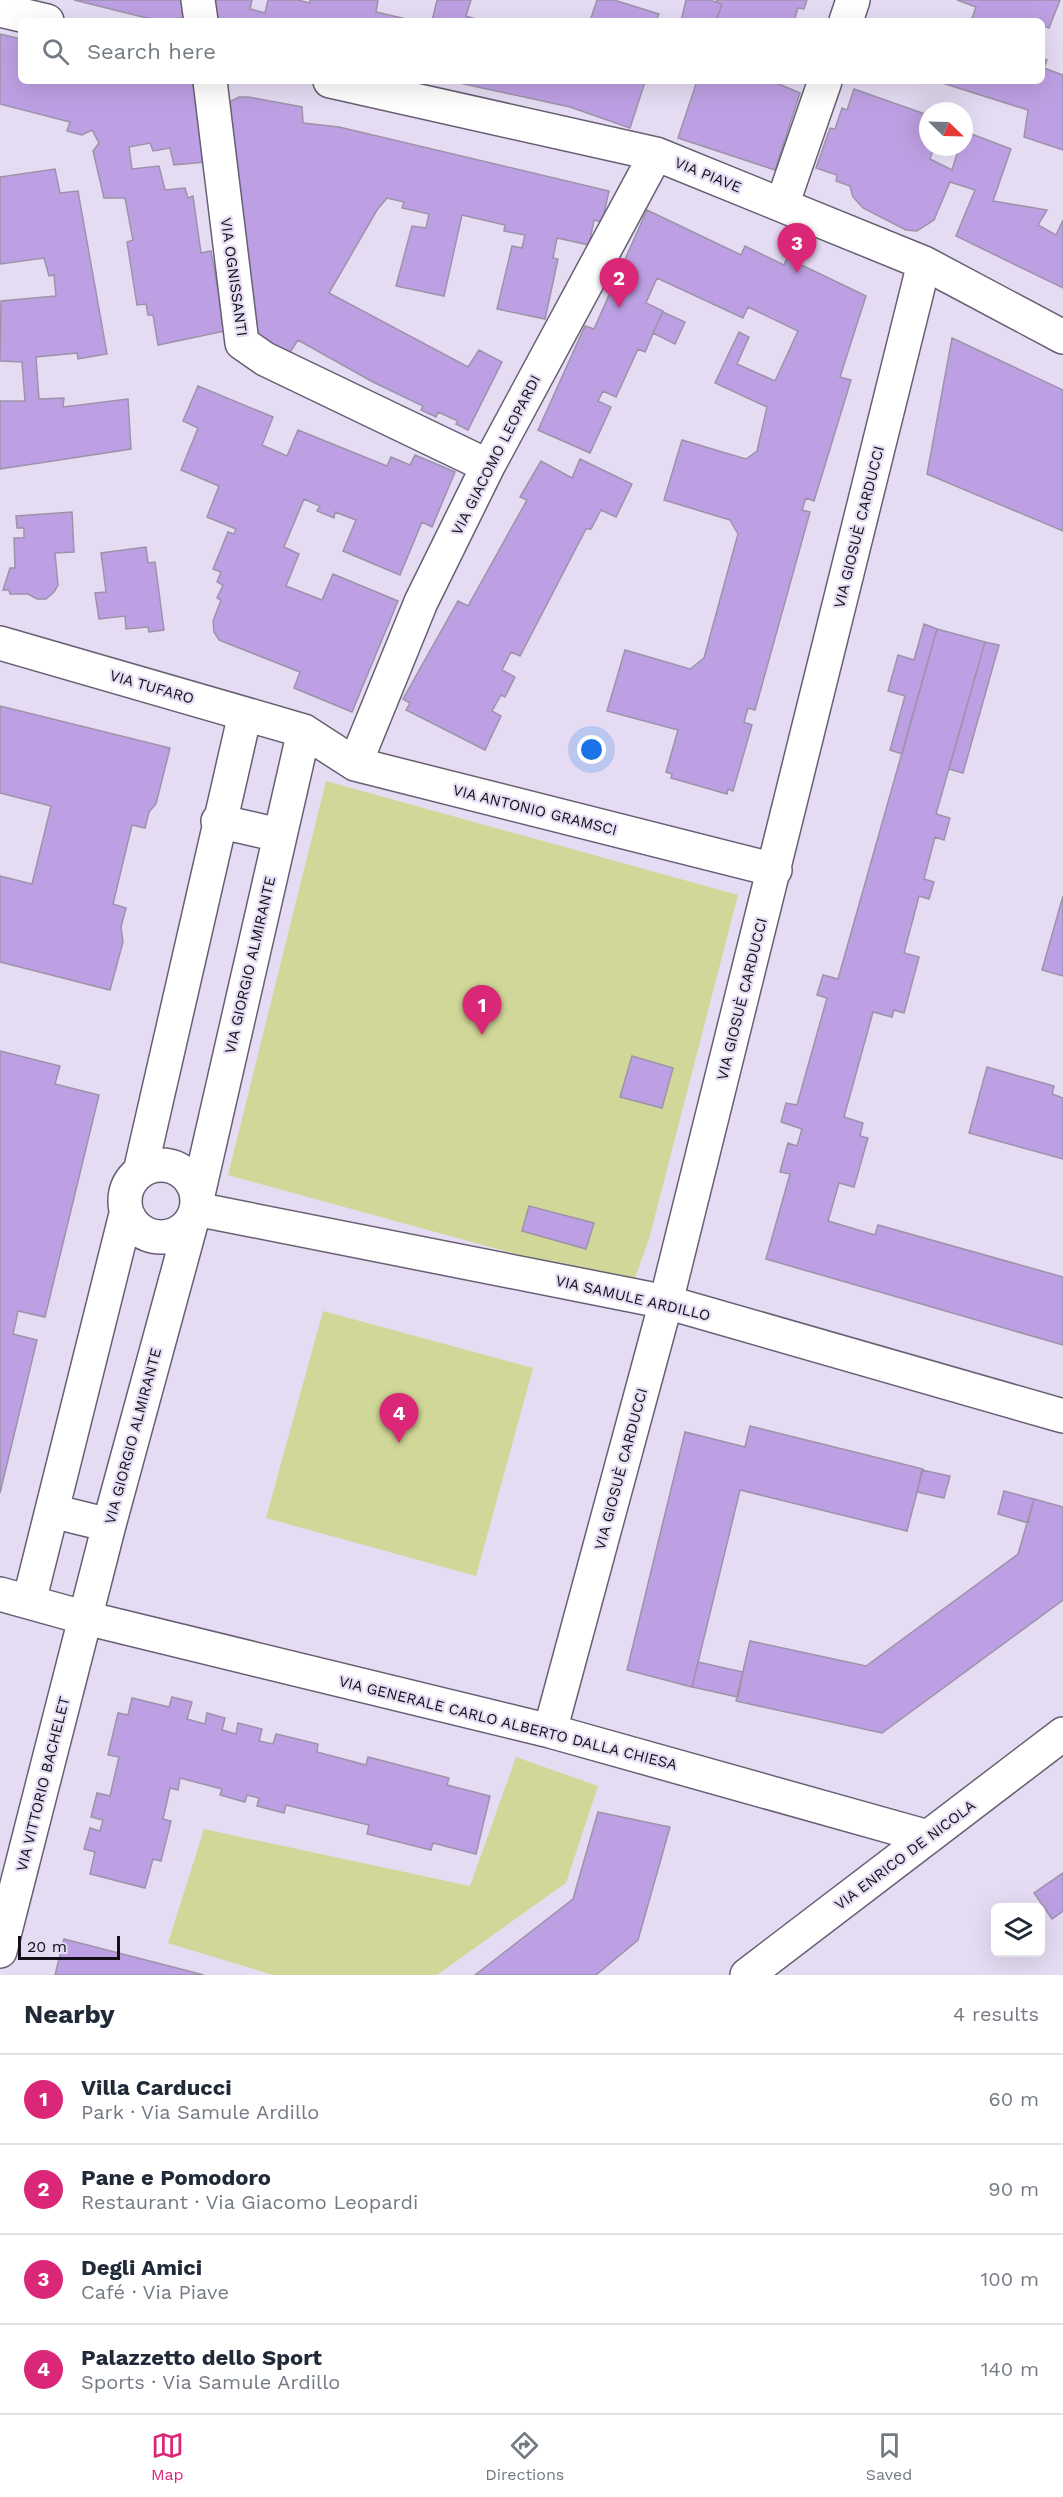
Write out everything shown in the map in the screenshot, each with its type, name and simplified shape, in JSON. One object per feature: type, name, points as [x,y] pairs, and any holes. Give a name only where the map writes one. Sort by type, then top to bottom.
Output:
[{"type":"street","points":[[198,0],[201,18]]},
{"type":"street","points":[[847,18],[853,0]]},
{"type":"street","points":[[0,10],[35,18]]},
{"type":"street","name":"VIA OGNISSANTI","points":[[210,84],[242,343],[265,359],[488,466]]},
{"type":"street","name":"VIA PIAVE","points":[[343,84],[656,154],[924,263],[1063,337]]},
{"type":"street","points":[[782,205],[824,84]]},
{"type":"street","name":"VIA GIACOMO LEOPARDI","points":[[355,764],[421,602],[488,466],[656,154]]},
{"type":"street","name":"VIA GIOSUÈ CARDUCCI","points":[[550,1731],[666,1302],[924,263]]},
{"type":"street","name":"VIA TUFARO","points":[[0,643],[304,731]]},
{"type":"street","points":[[140,1172],[244,714]]},
{"type":"street","name":"VIA ANTONIO GRAMSCI","points":[[304,731],[355,764],[775,870]]},
{"type":"street","name":"VIA GIORGIO ALMIRANTE","points":[[86,1617],[195,1209],[304,731]]},
{"type":"street","points":[[218,821],[279,835]]},
{"type":"street","points":[[163,1165],[176,1168],[186,1175],[193,1185],[195,1209],[185,1229],[163,1238],[152,1237],[132,1225],[126,1214],[124,1203],[131,1180],[151,1166],[163,1165]]},
{"type":"street","name":"VIA SAMULE ARDILLO","points":[[195,1209],[666,1302],[1063,1416]]},
{"type":"street","points":[[15,1598],[51,1511],[126,1214]]},
{"type":"street","points":[[51,1511],[109,1525]]},
{"type":"street","name":"VIA GENERALE CARLO ALBERTO DALLA CHIESA","points":[[15,1598],[550,1731],[928,1838]]},
{"type":"street","name":"VIA VITTORIO BACHELET","points":[[0,1951],[86,1617]]},
{"type":"street","name":"VIA ENRICO DE NICOLA","points":[[747,1975],[1063,1734]]},
{"type":"green space","points":[[326,781],[738,895],[649,1239],[632,1286],[228,1175]]},
{"type":"green space","points":[[323,1311],[533,1368],[476,1576],[266,1518]]},
{"type":"green space","points":[[516,1757],[598,1786],[566,1883],[437,1975],[273,1975],[168,1943],[204,1829],[470,1886]]},
{"type":"building","points":[[74,0],[183,0],[186,18],[147,18]]},
{"type":"building","points":[[202,0],[252,0],[250,9],[265,13],[268,0],[298,0],[310,3],[310,0],[378,0],[376,12],[402,18],[205,18]]},
{"type":"building","points":[[437,0],[471,0],[466,16],[472,18],[433,18]]},
{"type":"building","points":[[597,0],[614,0],[659,14],[657,18],[591,18]]},
{"type":"building","points":[[686,0],[710,0],[722,4],[717,18],[682,18]]},
{"type":"building","points":[[717,0],[807,0],[804,9],[798,8],[795,18],[717,18],[722,4],[716,2]]},
{"type":"building","points":[[957,0],[1060,0],[1049,28],[1045,26],[1045,18],[972,18],[976,7]]},
{"type":"building","points":[[0,34],[18,38],[18,84],[193,84],[205,162],[174,165],[170,148],[153,151],[150,143],[129,147],[132,169],[159,166],[165,190],[185,188],[188,198],[193,196],[201,253],[211,251],[225,331],[158,345],[153,315],[148,315],[146,304],[137,305],[127,242],[133,240],[125,198],[104,198],[93,151],[99,143],[92,130],[82,135],[67,131],[70,122],[0,104]]},
{"type":"building","points":[[1045,68],[1063,75],[1063,150],[1024,137],[1028,110],[946,84],[1045,84]]},
{"type":"building","points":[[464,84],[644,84],[630,128],[570,107]]},
{"type":"building","points":[[696,84],[779,84],[800,93],[775,170],[678,138]]},
{"type":"building","points":[[854,89],[919,112],[919,156],[931,156],[930,159],[952,170],[956,156],[973,156],[973,134],[1011,149],[993,201],[1047,210],[1038,225],[1056,235],[1063,220],[1063,288],[956,236],[975,190],[950,182],[934,220],[917,231],[906,230],[863,208],[853,197],[850,186],[836,181],[837,175],[816,168],[830,128],[835,129],[842,108],[847,110]]},
{"type":"building","points":[[239,97],[302,107],[303,123],[339,127],[609,191],[602,222],[594,220],[589,245],[557,238],[553,258],[558,259],[545,319],[497,309],[512,246],[522,248],[525,235],[504,231],[505,225],[462,215],[444,296],[396,286],[412,226],[426,228],[429,214],[402,208],[404,202],[387,198],[377,210],[329,293],[468,367],[479,350],[502,362],[468,430],[456,424],[458,421],[438,412],[436,417],[421,410],[423,406],[373,382],[298,340],[283,363],[259,349],[224,105]]},
{"type":"building","points":[[55,169],[60,193],[78,191],[107,354],[78,359],[77,353],[36,357],[39,399],[64,398],[63,407],[128,399],[131,449],[0,469],[0,401],[25,401],[22,362],[0,361],[1,301],[56,296],[54,275],[49,276],[44,258],[0,264],[0,177]]},
{"type":"building","points":[[647,210],[741,255],[745,246],[784,265],[787,258],[866,296],[840,377],[851,380],[814,501],[806,498],[802,510],[810,512],[755,710],[748,708],[744,722],[752,725],[733,791],[728,789],[727,794],[671,778],[672,774],[666,772],[678,730],[607,711],[625,650],[690,669],[704,658],[738,534],[730,520],[664,500],[682,440],[746,459],[757,451],[767,407],[715,383],[739,332],[749,337],[737,364],[775,381],[798,331],[748,307],[743,318],[657,278],[646,303],[663,311],[645,352],[638,349],[616,397],[603,391],[598,401],[611,407],[590,453],[538,430],[585,326],[594,329]]},
{"type":"building","points":[[663,312],[685,322],[675,344],[653,333]]},
{"type":"building","points":[[952,338],[1063,390],[1063,531],[927,474]]},
{"type":"building","points":[[198,386],[273,417],[262,445],[287,456],[298,430],[387,466],[391,457],[410,465],[415,455],[455,472],[432,527],[422,522],[400,575],[343,551],[356,520],[335,512],[334,518],[317,511],[320,506],[304,499],[284,547],[299,554],[286,586],[322,600],[333,574],[398,601],[352,712],[294,688],[300,672],[219,640],[214,632],[213,621],[221,600],[217,598],[223,585],[217,582],[221,572],[213,569],[228,532],[234,534],[236,529],[207,517],[219,486],[181,470],[198,428],[183,421]]},
{"type":"building","points":[[580,459],[632,484],[616,517],[601,510],[591,529],[586,529],[520,656],[511,652],[502,670],[515,677],[505,697],[501,695],[492,711],[501,716],[485,750],[406,710],[410,703],[403,699],[458,601],[468,606],[527,500],[520,497],[541,461],[572,478]]},
{"type":"building","points":[[72,512],[74,552],[55,553],[58,585],[54,592],[46,599],[37,599],[28,594],[10,594],[9,590],[3,590],[10,568],[15,568],[14,538],[24,538],[24,528],[17,528],[16,516]]},
{"type":"building","points":[[146,547],[148,563],[155,562],[164,630],[149,632],[148,627],[126,629],[125,616],[99,619],[95,593],[106,592],[101,553]]},
{"type":"building","points":[[924,624],[937,629],[902,754],[890,750],[905,696],[888,691],[898,655],[914,660]]},
{"type":"building","points":[[937,629],[985,642],[936,814],[950,818],[944,840],[935,837],[924,879],[934,882],[929,899],[919,896],[904,953],[919,957],[904,1013],[894,1010],[892,1017],[873,1012],[844,1117],[863,1123],[860,1136],[868,1138],[854,1187],[839,1183],[828,1221],[875,1235],[878,1225],[1063,1277],[1063,1345],[766,1259],[790,1174],[780,1172],[788,1143],[797,1146],[802,1129],[781,1122],[786,1103],[797,1105],[827,998],[817,995],[823,975],[838,979]]},
{"type":"building","points":[[985,642],[999,645],[963,773],[949,769]]},
{"type":"building","points":[[0,706],[170,748],[156,804],[149,812],[145,828],[132,825],[113,904],[126,908],[121,927],[123,942],[110,990],[0,962],[0,876],[32,884],[51,806],[0,793]]},
{"type":"building","points":[[1063,896],[1063,976],[1042,970]]},
{"type":"building","points":[[0,1051],[60,1066],[55,1084],[99,1095],[45,1317],[18,1311],[13,1334],[37,1340],[0,1493]]},
{"type":"building","points":[[632,1056],[673,1068],[662,1108],[620,1097]]},
{"type":"building","points":[[987,1067],[1054,1086],[1052,1094],[1063,1098],[1063,1159],[969,1133]]},
{"type":"building","points":[[529,1206],[594,1223],[586,1249],[522,1231]]},
{"type":"building","points":[[750,1426],[923,1469],[907,1531],[740,1490],[692,1687],[627,1670],[685,1432],[745,1447]]},
{"type":"building","points":[[922,1470],[950,1476],[944,1498],[917,1492]]},
{"type":"building","points":[[1004,1491],[1034,1499],[1028,1523],[998,1514]]},
{"type":"building","points":[[1034,1499],[1063,1507],[1063,1600],[882,1733],[736,1701],[750,1641],[866,1666],[1018,1554]]},
{"type":"building","points":[[698,1662],[743,1672],[738,1697],[692,1687]]},
{"type":"building","points":[[172,1697],[192,1702],[187,1719],[205,1724],[207,1713],[225,1718],[222,1730],[236,1734],[238,1723],[262,1729],[259,1741],[273,1744],[276,1734],[318,1744],[317,1752],[366,1765],[368,1757],[449,1778],[447,1785],[490,1796],[476,1854],[433,1843],[431,1850],[367,1834],[369,1825],[286,1805],[284,1813],[257,1806],[259,1798],[247,1795],[245,1802],[220,1795],[222,1789],[180,1778],[178,1790],[170,1788],[163,1819],[171,1821],[161,1861],[153,1859],[145,1888],[90,1874],[95,1852],[84,1849],[90,1828],[100,1831],[103,1820],[91,1817],[97,1793],[110,1796],[119,1757],[108,1755],[118,1713],[128,1715],[132,1698],[169,1707]]},
{"type":"building","points":[[598,1812],[670,1827],[638,1940],[596,1975],[475,1975],[573,1899]]},
{"type":"building","points":[[1063,1873],[1063,1911],[1052,1919],[1045,1909],[1045,1903],[1041,1903],[1034,1893]]},
{"type":"building","points":[[64,1939],[204,1975],[55,1975]]},
{"type":"place","name":"Degli Amici","points":[[797,273]]},
{"type":"place","name":"Pane e Pomodoro","points":[[619,308]]},
{"type":"place","name":"Villa Carducci","points":[[482,1035]]},
{"type":"place","name":"Palazzetto dello Sport","points":[[399,1443]]}]
